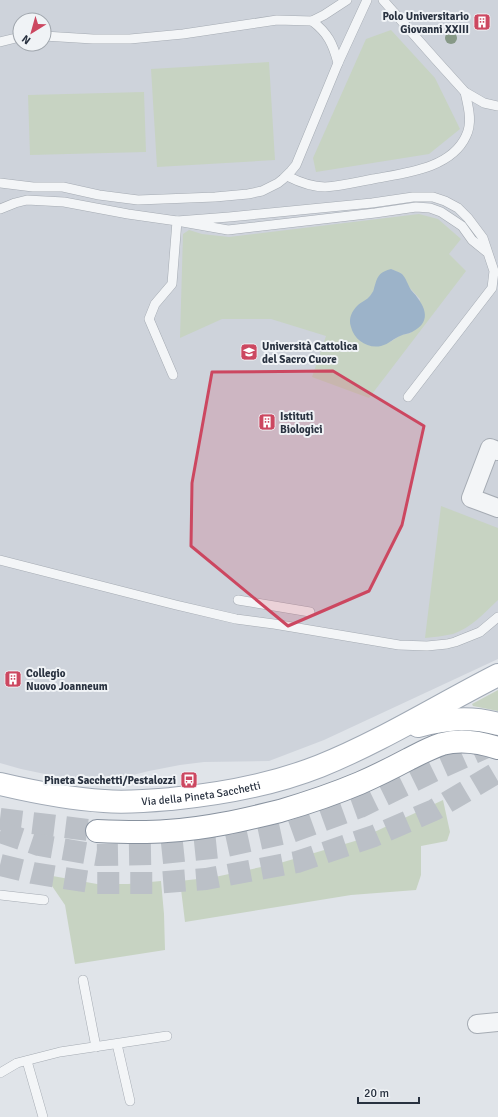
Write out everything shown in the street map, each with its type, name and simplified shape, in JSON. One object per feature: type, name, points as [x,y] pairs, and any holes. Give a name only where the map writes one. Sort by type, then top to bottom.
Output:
[{"type":"main road","points":[[392,732],[498,675]]},
{"type":"main road","points":[[392,732],[435,722],[456,719],[473,719],[498,724]]},
{"type":"main road","name":"Via della Pineta Sacchetti","points":[[0,784],[58,796],[104,801],[150,801],[192,797],[262,785],[285,778],[314,768],[392,732]]},
{"type":"main road","points":[[97,831],[167,831],[226,823],[279,811],[332,794],[360,783],[427,750],[443,744],[466,742],[484,744],[498,748]]},
{"type":"street","points":[[495,445],[471,498],[498,508]]},
{"type":"street","points":[[477,1024],[498,1022]]},
{"type":"lane","points":[[52,36],[130,39],[183,34],[277,20],[312,21],[347,0]]},
{"type":"lane","points":[[0,183],[12,185],[63,187],[99,195],[138,200],[248,194],[262,191],[271,187],[287,176],[298,159],[338,63],[367,0]]},
{"type":"lane","points":[[383,0],[465,92],[484,103],[498,106]]},
{"type":"lane","points":[[312,21],[327,34],[336,51],[338,63]]},
{"type":"lane","points":[[0,42],[12,39]]},
{"type":"lane","points":[[287,176],[308,184],[324,187],[416,170],[443,161],[454,152],[466,137],[470,122],[465,92]]},
{"type":"lane","points":[[12,185],[27,200]]},
{"type":"lane","points":[[0,209],[27,200],[64,202],[128,214],[177,221],[364,204],[412,197],[433,197],[445,201],[458,208],[484,238],[494,271],[492,288],[408,397]]},
{"type":"lane","points":[[173,375],[149,319],[155,304],[172,284],[177,221]]},
{"type":"lane","points":[[0,560],[176,605],[236,618],[399,646],[427,646],[455,642],[480,632],[498,617]]},
{"type":"lane","points":[[238,600],[310,612]]},
{"type":"lane","points":[[0,895],[44,900]]},
{"type":"lane","points":[[83,980],[96,1047]]},
{"type":"lane","points":[[0,1073],[17,1063],[60,1052],[167,1036]]},
{"type":"lane","points":[[117,1044],[130,1101]]},
{"type":"lane","points":[[27,1061],[43,1117]]},
{"type":"highlighted area","points":[[333,371],[424,426],[402,525],[369,591],[288,626],[191,546],[192,483],[212,372]]},
{"type":"shaded area","name":"Università Cattolica del Sacro Cuore","points":[[0,0],[498,0],[498,659],[324,740],[269,761],[204,762],[180,765],[105,782],[64,778],[0,763]]},
{"type":"green space","points":[[391,30],[435,78],[460,129],[429,154],[316,172],[313,158],[366,39]]},
{"type":"green space","points":[[269,62],[275,160],[157,167],[151,69]]},
{"type":"green space","points":[[144,92],[146,152],[30,155],[28,95]]},
{"type":"green space","points":[[419,214],[438,219],[461,239],[449,254],[466,271],[369,398],[312,377],[326,336],[271,319],[222,319],[180,338],[183,234],[189,230],[202,234],[229,237]],"holes":[[[391,269],[402,274],[408,286],[420,299],[411,333],[401,335],[390,342],[355,309],[366,301]]]},
{"type":"green space","points":[[441,506],[498,528],[498,600],[477,620],[466,628],[450,635],[425,638]]},
{"type":"green space","points":[[498,690],[498,711],[473,706],[472,704]]},
{"type":"green space","points":[[443,800],[450,832],[447,841],[421,846],[421,875],[416,890],[351,895],[185,922],[180,881],[215,877],[280,863],[355,841]]},
{"type":"green space","points":[[36,873],[97,884],[128,884],[161,881],[165,950],[75,964],[65,905],[52,886]]},
{"type":"water","points":[[391,269],[402,274],[411,290],[420,301],[425,312],[425,318],[419,328],[412,332],[398,337],[381,346],[376,347],[367,345],[358,340],[355,336],[350,324],[350,318],[356,307],[371,295],[376,281],[382,272]]},
{"type":"tunnel","points":[[0,832],[39,845],[97,855],[154,854],[222,847],[291,832],[360,807],[442,767],[498,742]]},
{"type":"tunnel","points":[[0,865],[33,873],[96,883],[153,883],[206,879],[297,862],[374,836],[434,810],[498,772]]},
{"type":"tunnel","points":[[0,819],[97,831]]},
{"type":"place","name":"Polo Universitario Giovanni XXIII","points":[[482,22]]},
{"type":"place","name":"Università Cattolica del Sacro Cuore","points":[[249,352]]},
{"type":"place","name":"Istituti Biologici","points":[[267,422]]},
{"type":"place","name":"Collegio Nuovo Joanneum","points":[[13,679]]},
{"type":"place","name":"Pineta Sacchetti/Pestalozzi","points":[[189,780]]}]
